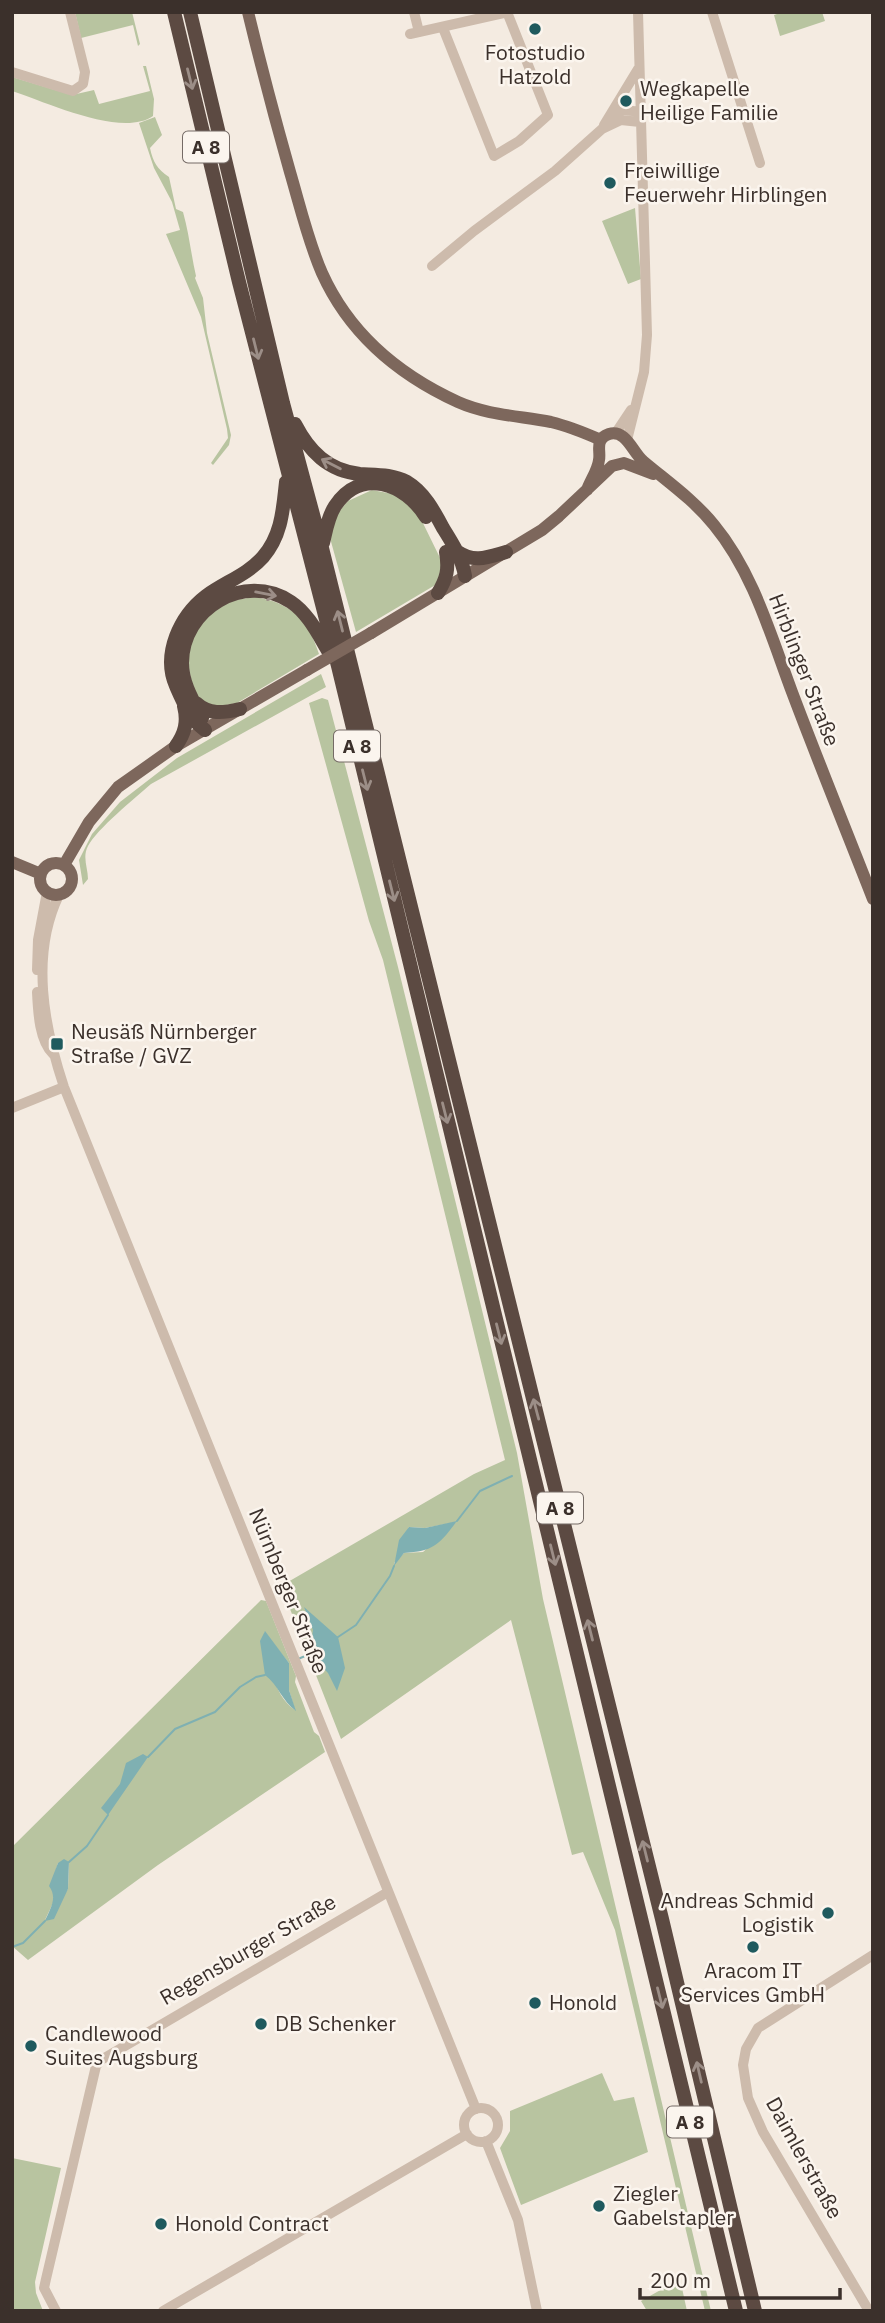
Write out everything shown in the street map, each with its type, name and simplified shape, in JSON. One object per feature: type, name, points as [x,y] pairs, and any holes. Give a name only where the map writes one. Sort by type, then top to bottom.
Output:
[{"type":"highway","name":"A 8","points":[[174,12],[287,474],[338,666],[736,2311]]},
{"type":"highway","name":"A 8","points":[[190,12],[284,403],[665,1932],[755,2311]]},
{"type":"highway","points":[[284,403],[306,443],[317,456],[330,465],[351,472],[394,477],[414,487],[428,503],[466,576]]},
{"type":"highway","points":[[240,709],[224,713],[213,712],[189,703],[172,678],[171,660],[176,635],[197,604],[218,588],[244,574],[262,558],[274,542],[281,526],[287,474]]},
{"type":"highway","points":[[322,548],[329,518],[340,499],[355,488],[379,484],[392,486],[407,494],[452,552],[476,559],[506,552]]},
{"type":"highway","points":[[438,593],[447,577],[452,552]]},
{"type":"highway","points":[[205,730],[197,724],[189,703],[182,665],[189,629],[210,605],[237,593],[267,593],[291,603],[309,621],[338,666]]},
{"type":"highway","points":[[176,746],[185,728],[189,703]]},
{"type":"main road","points":[[248,12],[279,135],[313,249],[334,296],[351,321],[389,360],[415,380],[460,403],[506,416],[553,422],[601,440]]},
{"type":"main road","points":[[64,865],[89,822],[118,787],[176,746],[438,593],[559,516],[587,490],[629,458],[624,441],[610,434],[601,440],[598,448],[600,459],[587,490]]},
{"type":"main road","name":"Hirblinger Straße","points":[[624,441],[687,497],[715,525],[731,547],[748,579],[873,899]]},
{"type":"main road","points":[[600,459],[663,477]]},
{"type":"main road","points":[[12,862],[41,874]]},
{"type":"main road","points":[[51,864],[64,865],[71,873],[72,884],[66,892],[53,894],[41,884],[41,874],[51,864]]},
{"type":"street","points":[[12,72],[73,91],[83,84],[85,72],[69,12]]},
{"type":"street","points":[[414,12],[415,33],[508,12],[548,116],[519,141],[494,156],[443,28]]},
{"type":"street","points":[[624,441],[644,372],[648,335],[638,12]]},
{"type":"street","points":[[712,12],[760,163]]},
{"type":"street","points":[[432,266],[555,171],[601,129],[639,67]]},
{"type":"street","points":[[613,113],[625,110],[640,117]]},
{"type":"street","points":[[601,129],[621,120],[640,117]]},
{"type":"street","name":"Nürnberger Straße","points":[[53,894],[38,940],[54,1054],[64,1087],[476,2109]]},
{"type":"street","points":[[12,1108],[64,1087]]},
{"type":"street","name":"Regensburger Straße","points":[[55,2311],[44,2288],[96,2066],[101,2060],[187,2008],[388,1892]]},
{"type":"street","name":"Daimlerstraße","points":[[869,2311],[763,2132],[748,2098],[743,2065],[746,2049],[758,2028],[873,1955]]},
{"type":"street","points":[[476,2109],[487,2110],[496,2117],[495,2134],[486,2141],[477,2141],[467,2134],[464,2121],[476,2109]]},
{"type":"street","points":[[163,2311],[467,2134]]},
{"type":"street","points":[[486,2141],[518,2220],[537,2311]]},
{"type":"green space","points":[[75,12],[132,12],[140,44],[138,46],[133,25],[81,38]]},
{"type":"green space","points":[[783,12],[822,12],[825,21],[780,36],[774,15]]},
{"type":"green space","points":[[143,66],[146,66],[154,99],[153,116],[139,122],[104,121],[63,110],[12,91],[12,77],[72,95],[94,90],[99,104],[150,91]]},
{"type":"green space","points":[[155,117],[162,135],[150,148],[156,165],[169,177],[176,209],[183,212],[195,278],[203,298],[207,333],[231,435],[229,445],[213,465],[211,463],[228,438],[227,429],[201,317],[166,234],[180,230],[172,202],[154,168],[139,123]]},
{"type":"green space","points":[[635,208],[641,279],[628,284],[602,221]]},
{"type":"green space","points":[[372,490],[398,495],[419,515],[443,564],[437,584],[356,632],[330,538],[337,514],[348,501]]},
{"type":"green space","points":[[254,597],[278,603],[296,614],[309,631],[319,654],[237,703],[215,707],[195,699],[185,649],[192,630],[223,602]]},
{"type":"green space","points":[[321,674],[326,687],[151,784],[126,805],[99,831],[88,846],[85,858],[88,879],[83,885],[79,860],[92,834],[120,802],[177,758]]},
{"type":"green space","points":[[322,698],[328,700],[398,967],[517,1453],[543,1599],[711,2311],[705,2311],[615,1930],[583,1852],[572,1855],[511,1620],[341,1739],[281,1586],[474,1474],[505,1460],[383,960],[369,921],[309,703]],"holes":[[[456,1522],[423,1552],[404,1553],[394,1564],[409,1527],[425,1528]]]},
{"type":"green space","points":[[261,1600],[266,1601],[296,1676],[295,1682],[314,1732],[319,1736],[325,1752],[158,1865],[28,1960],[12,1946],[12,1847]],"holes":[[[264,1632],[289,1663],[289,1690],[295,1710],[287,1703],[276,1685]],[[69,1862],[68,1889],[45,1920],[53,1903],[58,1863]]]},
{"type":"green space","points":[[602,2073],[614,2101],[634,2097],[648,2152],[521,2205],[500,2148],[510,2131],[510,2111]]},
{"type":"green space","points":[[12,2158],[61,2168],[35,2282],[43,2311],[12,2311]]},
{"type":"green space","points":[[680,2279],[687,2311],[647,2311],[641,2301]]},
{"type":"water","points":[[457,1521],[435,1545],[422,1551],[404,1553],[394,1566],[399,1540],[409,1527],[425,1528]]},
{"type":"water","points":[[304,1607],[338,1637],[345,1668],[337,1691],[328,1673],[310,1654],[313,1630]]},
{"type":"water","points":[[265,1631],[289,1663],[289,1690],[296,1711],[265,1675],[260,1641]]},
{"type":"water","points":[[143,1754],[148,1757],[108,1815],[101,1808],[120,1784],[126,1763]]},
{"type":"water","points":[[64,1859],[69,1862],[68,1889],[54,1919],[45,1921],[53,1899],[49,1886],[58,1863]]},
{"type":"waterway","points":[[457,1521],[480,1491],[512,1476]]},
{"type":"waterway","points":[[338,1637],[356,1625],[394,1566]]},
{"type":"waterway","points":[[298,1659],[310,1654]]},
{"type":"waterway","points":[[148,1757],[175,1729],[215,1712],[240,1687],[265,1675]]},
{"type":"waterway","points":[[69,1862],[87,1846],[108,1815]]},
{"type":"waterway","points":[[12,1947],[23,1943],[45,1921]]},
{"type":"place","name":"Fotostudio Hatzold","points":[[535,29]]},
{"type":"place","name":"Wegkapelle Heilige Familie","points":[[626,101]]},
{"type":"place","name":"Freiwillige Feuerwehr Hirblingen","points":[[610,183]]},
{"type":"place","name":"Neusäß Nürnberger Straße / GVZ","points":[[57,1044]]},
{"type":"place","name":"Andreas Schmid Logistik","points":[[828,1913]]},
{"type":"place","name":"Aracom IT Services GmbH","points":[[753,1947]]},
{"type":"place","name":"Honold","points":[[535,2003]]},
{"type":"place","name":"DB Schenker","points":[[261,2024]]},
{"type":"place","name":"Candlewood Suites Augsburg","points":[[31,2046]]},
{"type":"place","name":"Ziegler Gabelstapler","points":[[599,2206]]},
{"type":"place","name":"Honold Contract","points":[[161,2224]]}]
